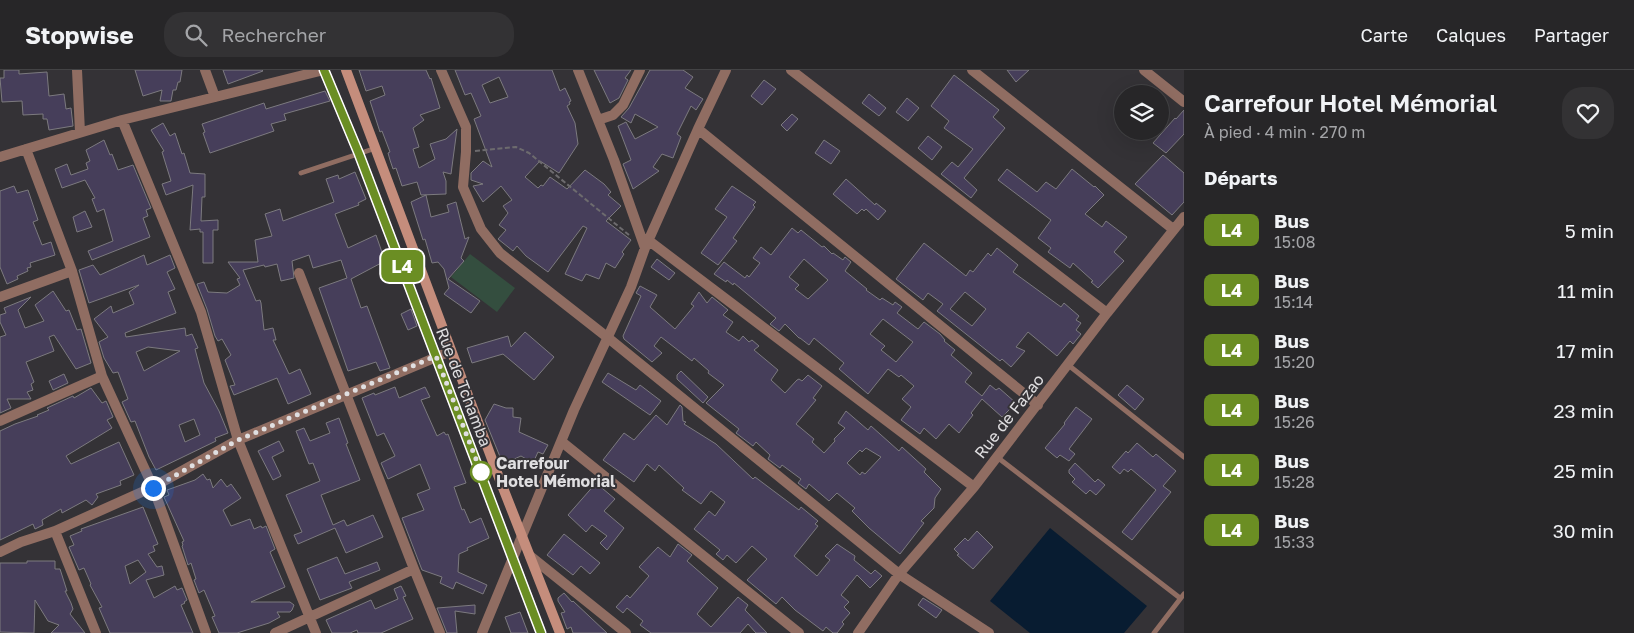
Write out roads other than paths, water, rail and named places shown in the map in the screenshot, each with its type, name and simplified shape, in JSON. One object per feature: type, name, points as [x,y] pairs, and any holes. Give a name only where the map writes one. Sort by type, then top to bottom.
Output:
[{"type":"street","points":[[77,70],[80,132]]},
{"type":"street","points":[[204,70],[214,97]]},
{"type":"street","points":[[0,157],[122,120],[324,70]]},
{"type":"street","name":"Rue de Tchamba","points":[[324,70],[359,154],[541,633]]},
{"type":"street","name":"Rue de Tchamba","points":[[346,70],[451,351],[560,633]]},
{"type":"street","points":[[441,70],[466,127],[463,187],[481,229],[500,252],[899,574],[988,633]]},
{"type":"street","points":[[578,70],[647,244],[974,487]]},
{"type":"street","points":[[598,120],[613,115],[623,105],[640,70]]},
{"type":"street","points":[[482,633],[574,410],[726,70]]},
{"type":"street","points":[[791,70],[1107,313]]},
{"type":"street","points":[[972,70],[1173,229]]},
{"type":"street","points":[[1144,70],[1184,102]]},
{"type":"street","points":[[122,120],[201,312],[238,440],[316,633]]},
{"type":"street","points":[[698,129],[1038,405]]},
{"type":"street","points":[[26,149],[72,271],[102,376],[153,488],[206,633]]},
{"type":"street","name":"Rue de Fazao","points":[[858,633],[899,574],[974,487],[1038,405],[1067,364],[1184,217]]},
{"type":"street","points":[[0,297],[72,271]]},
{"type":"street","points":[[299,273],[440,633]]},
{"type":"street","points":[[0,552],[21,542],[55,531],[153,488],[238,440],[451,351]]},
{"type":"street","points":[[0,421],[102,376]]},
{"type":"street","points":[[562,442],[799,633]]},
{"type":"street","points":[[55,531],[96,633]]},
{"type":"street","points":[[530,556],[626,633]]},
{"type":"street","points":[[275,633],[414,569]]},
{"type":"lane","points":[[301,173],[376,148]]},
{"type":"lane","points":[[1067,364],[1184,457]]},
{"type":"lane","points":[[996,457],[1182,596],[1154,633]]},
{"type":"water","points":[[1050,528],[1147,606],[1124,633],[1030,633],[990,601]]},
{"type":"place","name":"Carrefour Hotel Mémorial","points":[[481,472]]}]
